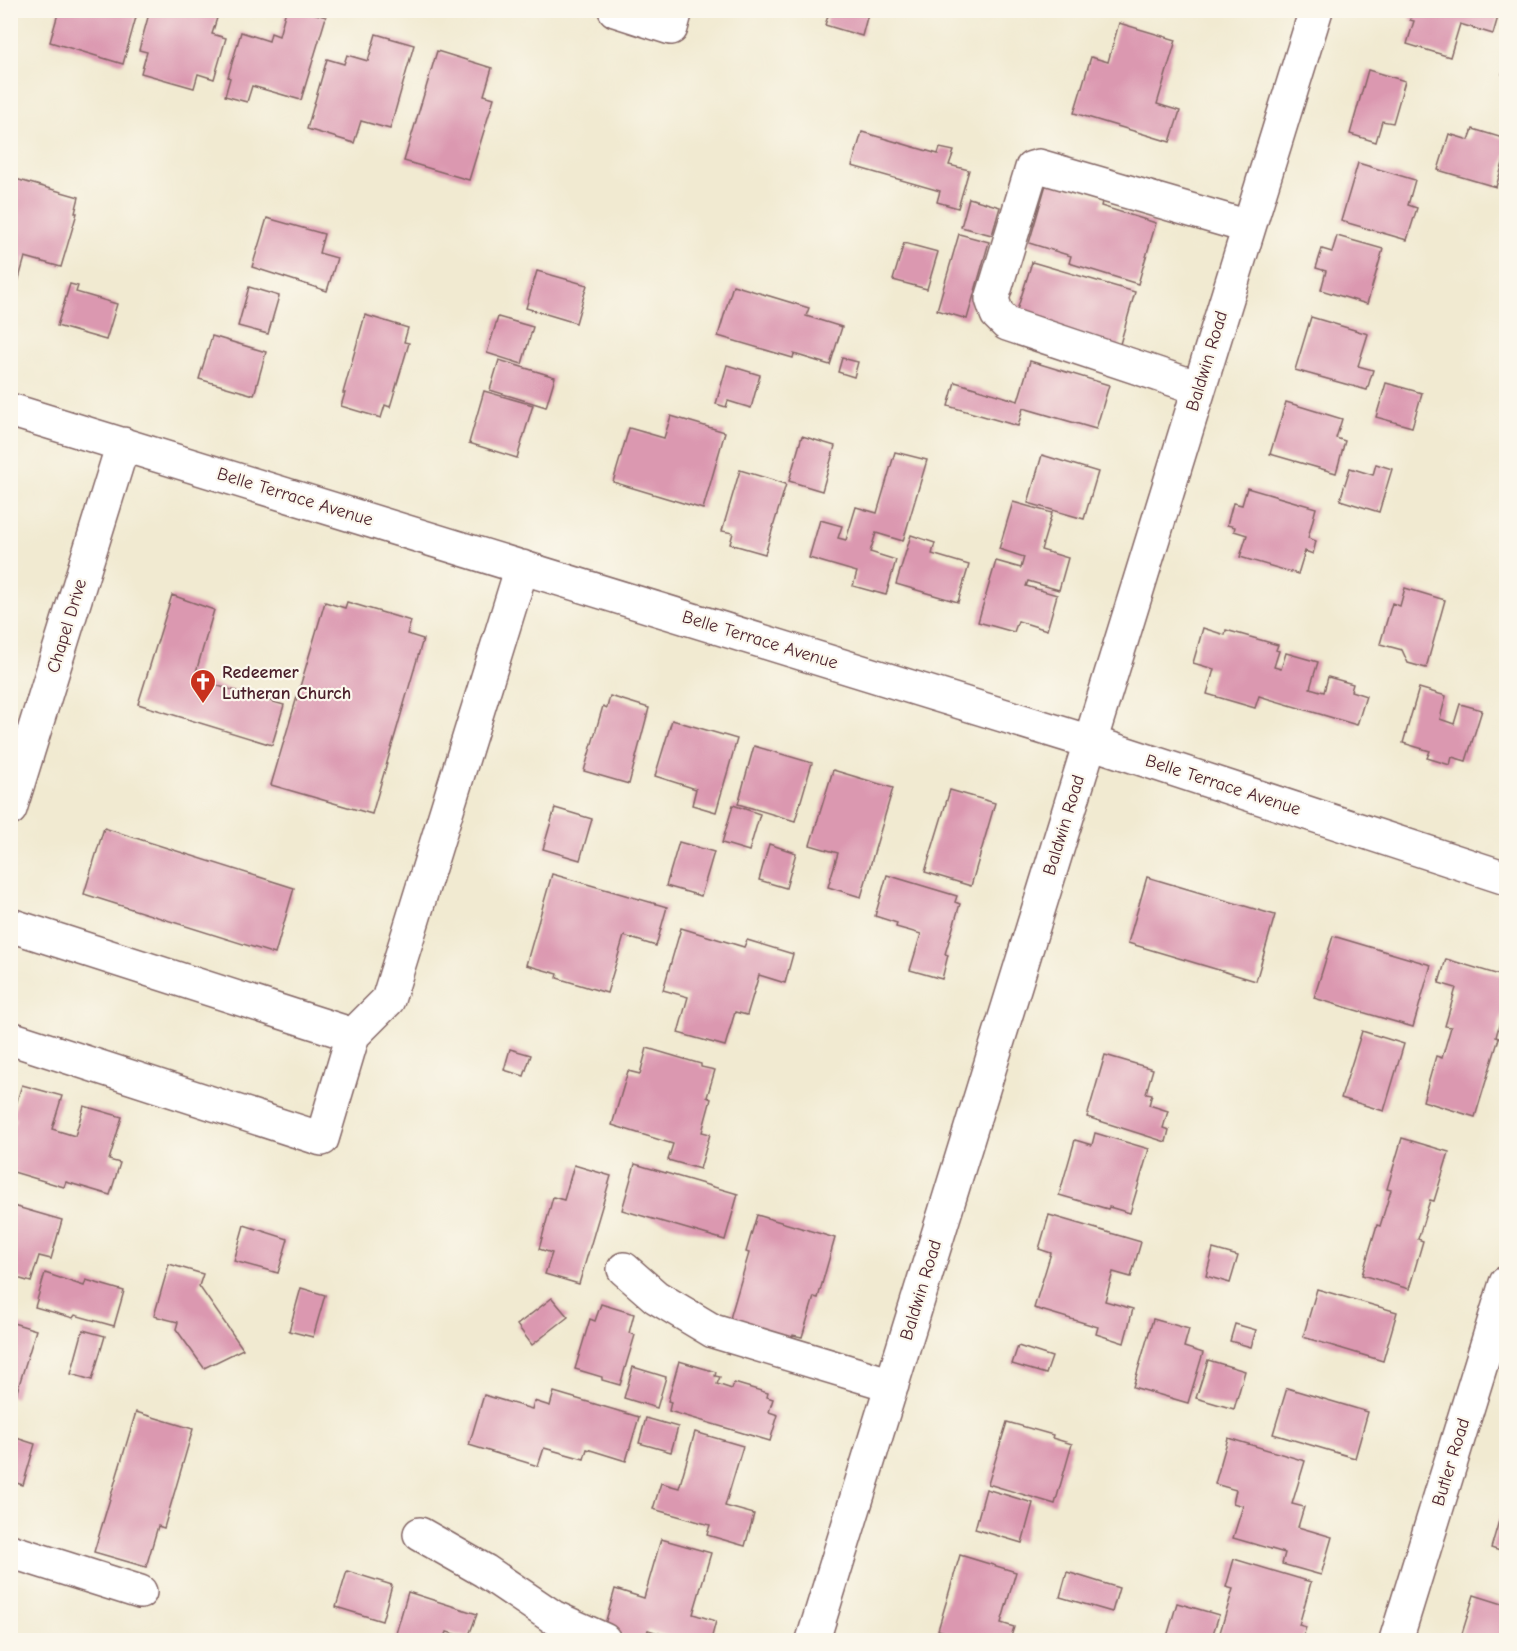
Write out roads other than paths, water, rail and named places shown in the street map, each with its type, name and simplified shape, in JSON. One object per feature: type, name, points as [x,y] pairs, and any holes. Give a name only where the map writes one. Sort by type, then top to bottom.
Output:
[{"type":"street","points":[[615,10],[674,19]]},
{"type":"street","name":"Baldwin Road","points":[[813,1641],[1316,10]]},
{"type":"street","points":[[1199,388],[1007,324],[997,314],[992,299],[1032,168],[1039,166],[1249,227]]},
{"type":"street","name":"Belle Terrace Avenue","points":[[10,410],[1090,742],[1506,878]]},
{"type":"street","name":"Chapel Drive","points":[[10,808],[123,444]]},
{"type":"street","points":[[10,1038],[322,1139],[353,1035],[388,1000],[522,567]]},
{"type":"street","points":[[10,925],[353,1035]]},
{"type":"street","points":[[624,1269],[656,1297],[713,1331],[892,1385]]},
{"type":"street","name":"Butler Road","points":[[1396,1641],[1497,1348],[1506,1283]]},
{"type":"street","points":[[420,1534],[485,1571],[553,1617],[604,1641]]},
{"type":"street","points":[[10,1551],[140,1592]]},
{"type":"place","name":"Redeemer Lutheran Church","points":[[203,705]]}]
